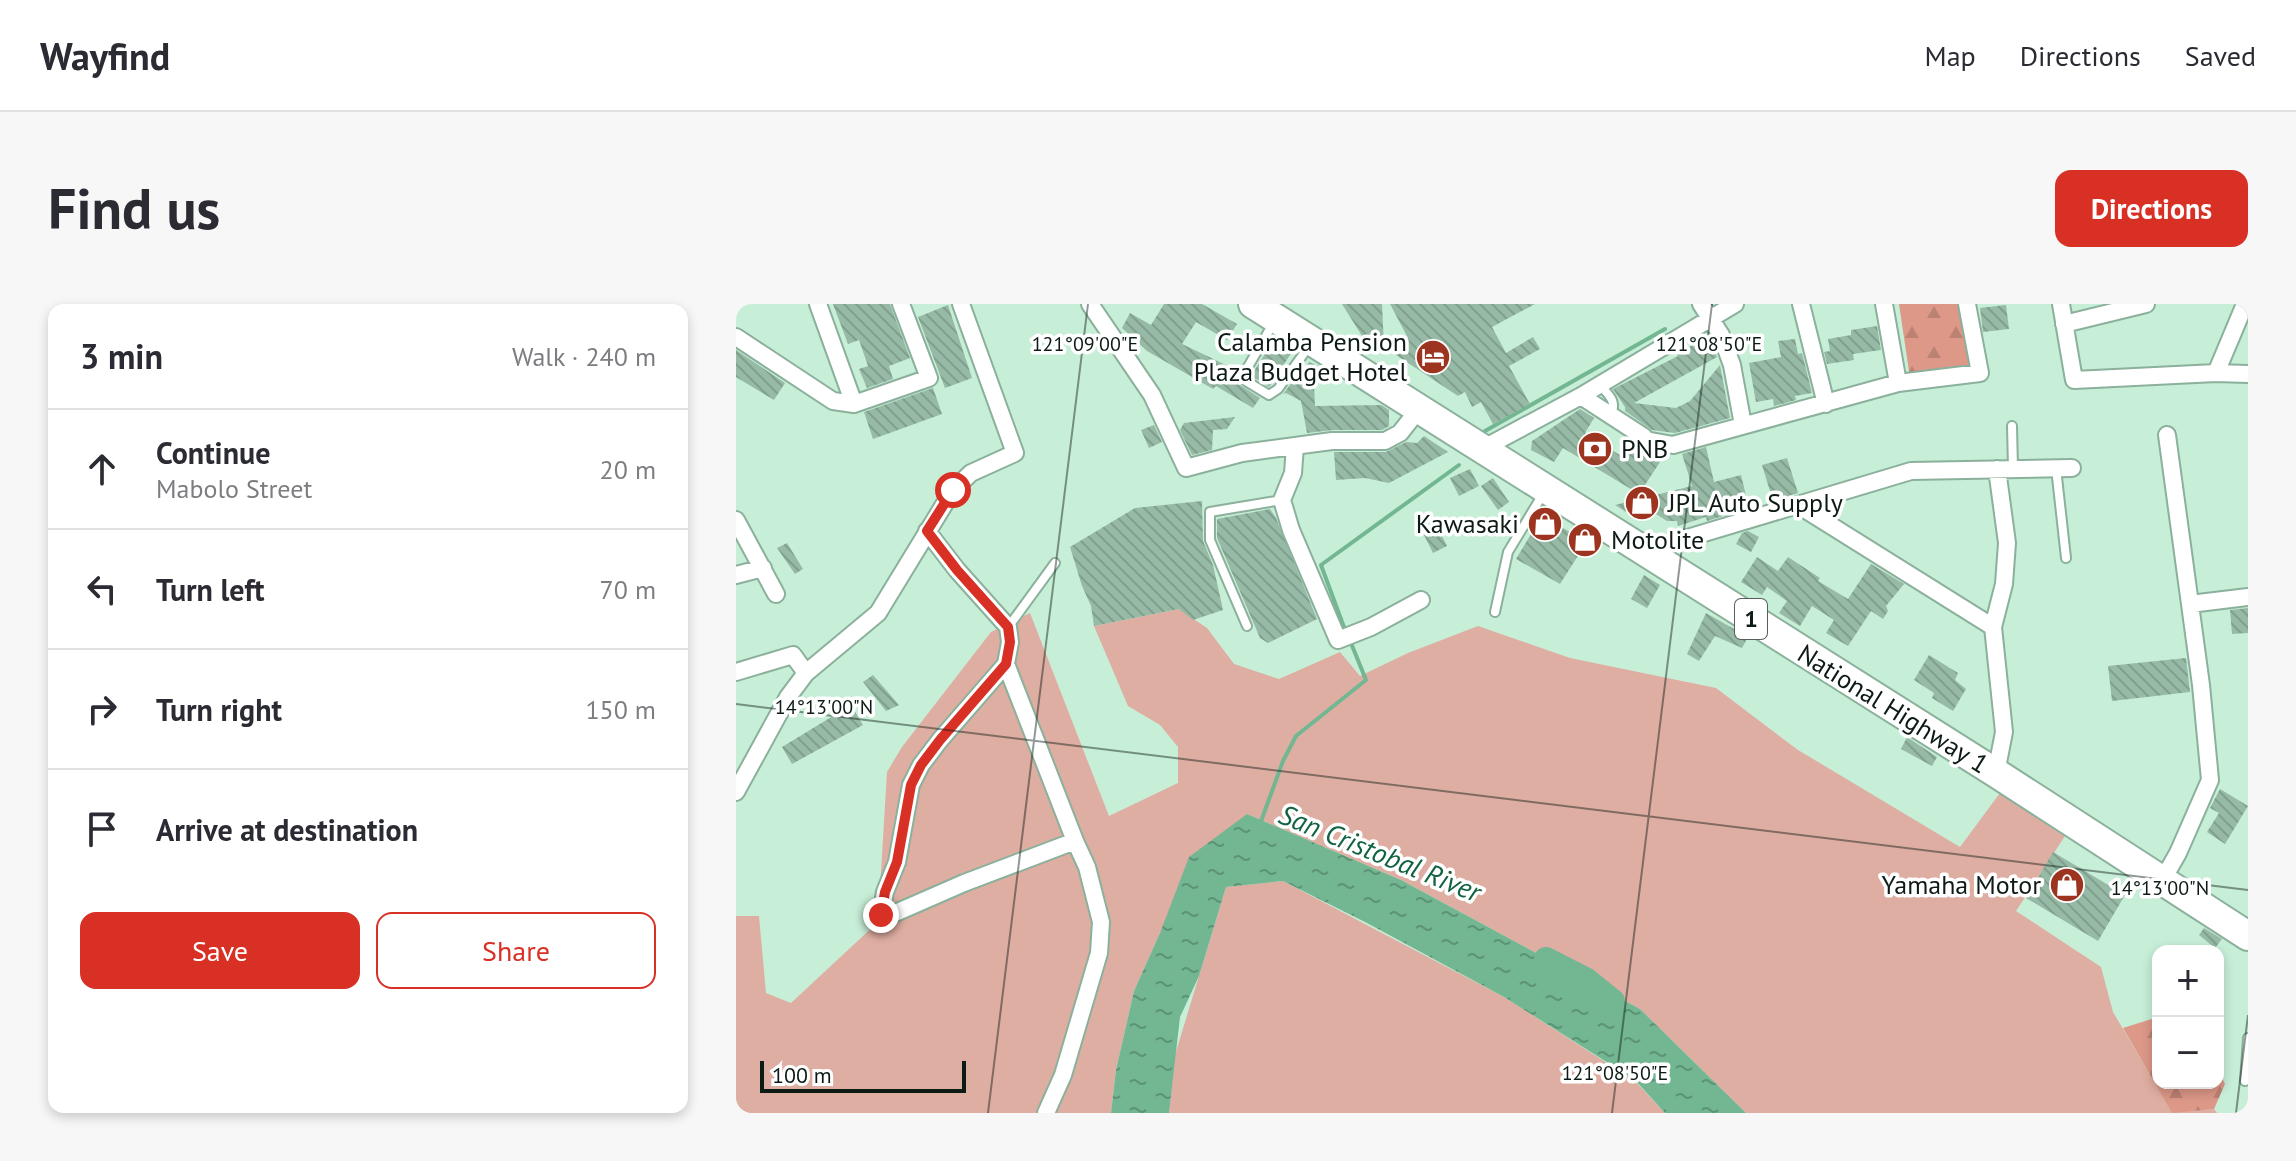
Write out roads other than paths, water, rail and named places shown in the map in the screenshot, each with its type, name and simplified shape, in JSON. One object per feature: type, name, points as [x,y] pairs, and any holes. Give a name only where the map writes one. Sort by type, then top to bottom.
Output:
[{"type":"highway","name":"National Highway 1","points":[[1265,311],[2248,936]]},
{"type":"street","points":[[818,304],[854,404]]},
{"type":"street","points":[[736,337],[833,401],[854,404],[929,378],[901,304]]},
{"type":"street","points":[[736,792],[788,697],[806,673],[878,613],[953,490],[971,473],[1015,453],[961,304]]},
{"type":"street","points":[[1090,304],[1152,395],[1186,468],[1242,453],[1332,441],[1385,441],[1400,433],[1419,409]]},
{"type":"street","points":[[1482,449],[1600,385],[1705,311],[1735,304]]},
{"type":"street","points":[[1801,304],[1826,404]]},
{"type":"street","points":[[1884,304],[1898,383]]},
{"type":"street","points":[[1581,396],[1648,439],[1673,445],[1898,383],[1980,373],[1967,304]]},
{"type":"street","points":[[2061,304],[2074,380],[2248,374]]},
{"type":"street","points":[[2064,324],[2146,304]]},
{"type":"street","points":[[2216,373],[2245,304]]},
{"type":"street","points":[[1705,311],[1721,335],[1732,365],[1743,425]]},
{"type":"street","points":[[2162,881],[2178,853],[2210,780],[2167,435]]},
{"type":"street","points":[[1295,446],[1293,473],[1282,500],[1291,530],[1338,640],[1371,627],[1421,600]]},
{"type":"street","points":[[1644,551],[1911,471],[2064,468]]},
{"type":"street","points":[[1996,773],[2004,732],[1993,627],[2004,584],[2007,543],[2005,469]]},
{"type":"street","points":[[1798,505],[1993,627]]},
{"type":"street","points":[[736,520],[776,594]]},
{"type":"street","points":[[927,531],[966,581],[1008,627],[1010,642],[1006,664],[921,765],[911,785],[897,862],[885,892],[881,915],[893,914],[1075,841]]},
{"type":"street","points":[[736,575],[763,568]]},
{"type":"street","points":[[2190,604],[2248,597]]},
{"type":"street","points":[[736,672],[793,655],[806,673]]},
{"type":"street","points":[[1006,664],[1087,867],[1101,922],[1099,953],[1063,1075],[1046,1113]]},
{"type":"lane","points":[[1265,311],[1245,372],[1246,381],[1255,388],[1269,395],[1278,389],[1312,341]]},
{"type":"lane","points":[[1600,385],[1613,401],[1614,408],[1609,416]]},
{"type":"lane","points":[[2005,469],[2012,426]]},
{"type":"lane","points":[[2064,468],[2066,558]]},
{"type":"lane","points":[[1495,612],[1508,552],[1546,490]]},
{"type":"lane","points":[[1247,626],[1210,540],[1210,512],[1282,500]]},
{"type":"lane","points":[[1008,627],[1055,563]]},
{"type":"lane","points":[[2245,1081],[2248,1038]]},
{"type":"water","points":[[1247,814],[1401,880],[1640,1009],[1746,1113],[1665,1113],[1635,1080],[1504,997],[1283,881],[1226,887],[1199,976],[1180,1017],[1169,1113],[1111,1113],[1116,1070],[1134,991],[1189,857]]},
{"type":"waterway","points":[[1485,431],[1665,329]]},
{"type":"waterway","points":[[1345,630],[1321,565],[1459,465]]},
{"type":"waterway","points":[[1260,824],[1283,761],[1296,736],[1366,680],[1351,643]]},
{"type":"waterway","name":"San Cristobal River","points":[[1546,959],[1587,980],[1613,1001]]},
{"type":"place","name":"Calamba Pension Plaza Budget Hotel","points":[[1433,357]]},
{"type":"place","name":"PNB","points":[[1595,449]]},
{"type":"place","name":"JPL Auto Supply","points":[[1642,503]]},
{"type":"place","name":"Kawasaki","points":[[1545,524]]},
{"type":"place","name":"Motolite","points":[[1585,540]]},
{"type":"place","name":"Yamaha Motor","points":[[2067,885]]}]
